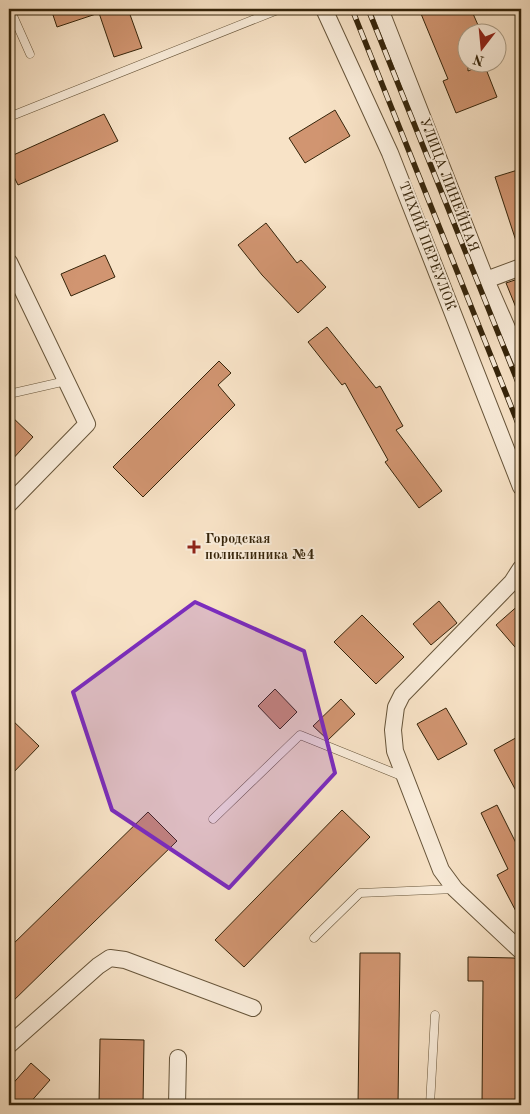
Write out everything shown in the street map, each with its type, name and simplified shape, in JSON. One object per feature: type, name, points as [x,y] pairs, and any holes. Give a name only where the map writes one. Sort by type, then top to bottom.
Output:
[{"type":"street","name":"ТИХИЙ ПЕРЕУЛОК","points":[[324,9],[390,153],[521,487]]},
{"type":"street","name":"УЛИЦА ЛИНЕЙНАЯ","points":[[380,9],[486,280],[521,360]]},
{"type":"street","points":[[9,262],[87,424],[9,504]]},
{"type":"street","points":[[486,280],[521,267]]},
{"type":"street","points":[[521,568],[512,582],[402,695],[396,708],[393,730],[395,751],[441,870],[455,889],[521,951]]},
{"type":"street","points":[[9,1045],[98,966],[110,958],[125,960],[253,1008]]},
{"type":"street","points":[[177,1105],[178,1058]]},
{"type":"lane","points":[[10,9],[30,54]]},
{"type":"lane","points":[[9,117],[280,9]]},
{"type":"lane","points":[[9,394],[66,381]]},
{"type":"lane","points":[[213,819],[300,735],[405,778]]},
{"type":"lane","points":[[314,938],[360,893],[455,889]]},
{"type":"lane","points":[[430,1105],[435,1015]]},
{"type":"highlighted area","points":[[195,602],[304,651],[335,773],[229,888],[112,810],[73,692]]},
{"type":"building","points":[[51,9],[128,9],[142,48],[114,57],[99,13],[57,27]]},
{"type":"building","points":[[419,9],[471,9],[477,22],[458,22],[458,72],[487,72],[497,97],[456,113],[443,81],[448,79]]},
{"type":"building","points":[[335,110],[350,136],[305,163],[289,138]]},
{"type":"building","points":[[104,114],[118,141],[18,185],[9,167],[9,157]]},
{"type":"building","points":[[521,169],[521,246],[518,247],[495,177]]},
{"type":"building","points":[[266,223],[297,263],[301,260],[326,287],[298,313],[262,275],[238,245]]},
{"type":"building","points":[[105,255],[115,277],[71,296],[61,274]]},
{"type":"building","points":[[521,278],[521,320],[506,283]]},
{"type":"building","points":[[327,327],[376,388],[380,386],[403,426],[396,430],[442,491],[419,508],[385,462],[388,460],[345,383],[342,385],[308,342]]},
{"type":"building","points":[[219,361],[231,373],[218,385],[235,405],[143,497],[113,467]]},
{"type":"building","points":[[9,414],[33,437],[9,463]]},
{"type":"building","points":[[439,601],[457,623],[431,645],[413,624]]},
{"type":"building","points":[[521,603],[521,654],[496,625]]},
{"type":"building","points":[[362,615],[404,657],[376,684],[334,642]]},
{"type":"building","points":[[275,689],[297,712],[280,729],[258,706]]},
{"type":"building","points":[[341,699],[355,714],[328,740],[313,726]]},
{"type":"building","points":[[446,708],[467,744],[438,760],[417,724]]},
{"type":"building","points":[[9,717],[39,746],[9,777]]},
{"type":"building","points":[[521,735],[521,800],[494,750]]},
{"type":"building","points":[[497,805],[521,853],[521,921],[497,875],[508,869],[481,813]]},
{"type":"building","points":[[342,810],[370,837],[244,967],[215,940]]},
{"type":"building","points":[[148,812],[177,841],[9,1005],[9,948]]},
{"type":"building","points":[[360,953],[400,953],[398,1105],[358,1105]]},
{"type":"building","points":[[468,957],[514,958],[521,961],[521,1105],[482,1105],[483,981],[468,981]]},
{"type":"building","points":[[100,1039],[144,1040],[143,1105],[99,1105]]},
{"type":"building","points":[[31,1063],[50,1080],[28,1105],[9,1105],[9,1088]]},
{"type":"railway","points":[[352,9],[521,431]]},
{"type":"railway","points":[[368,9],[521,390]]},
{"type":"place","name":"Городская поликлиника №4","points":[[194,547]]}]
